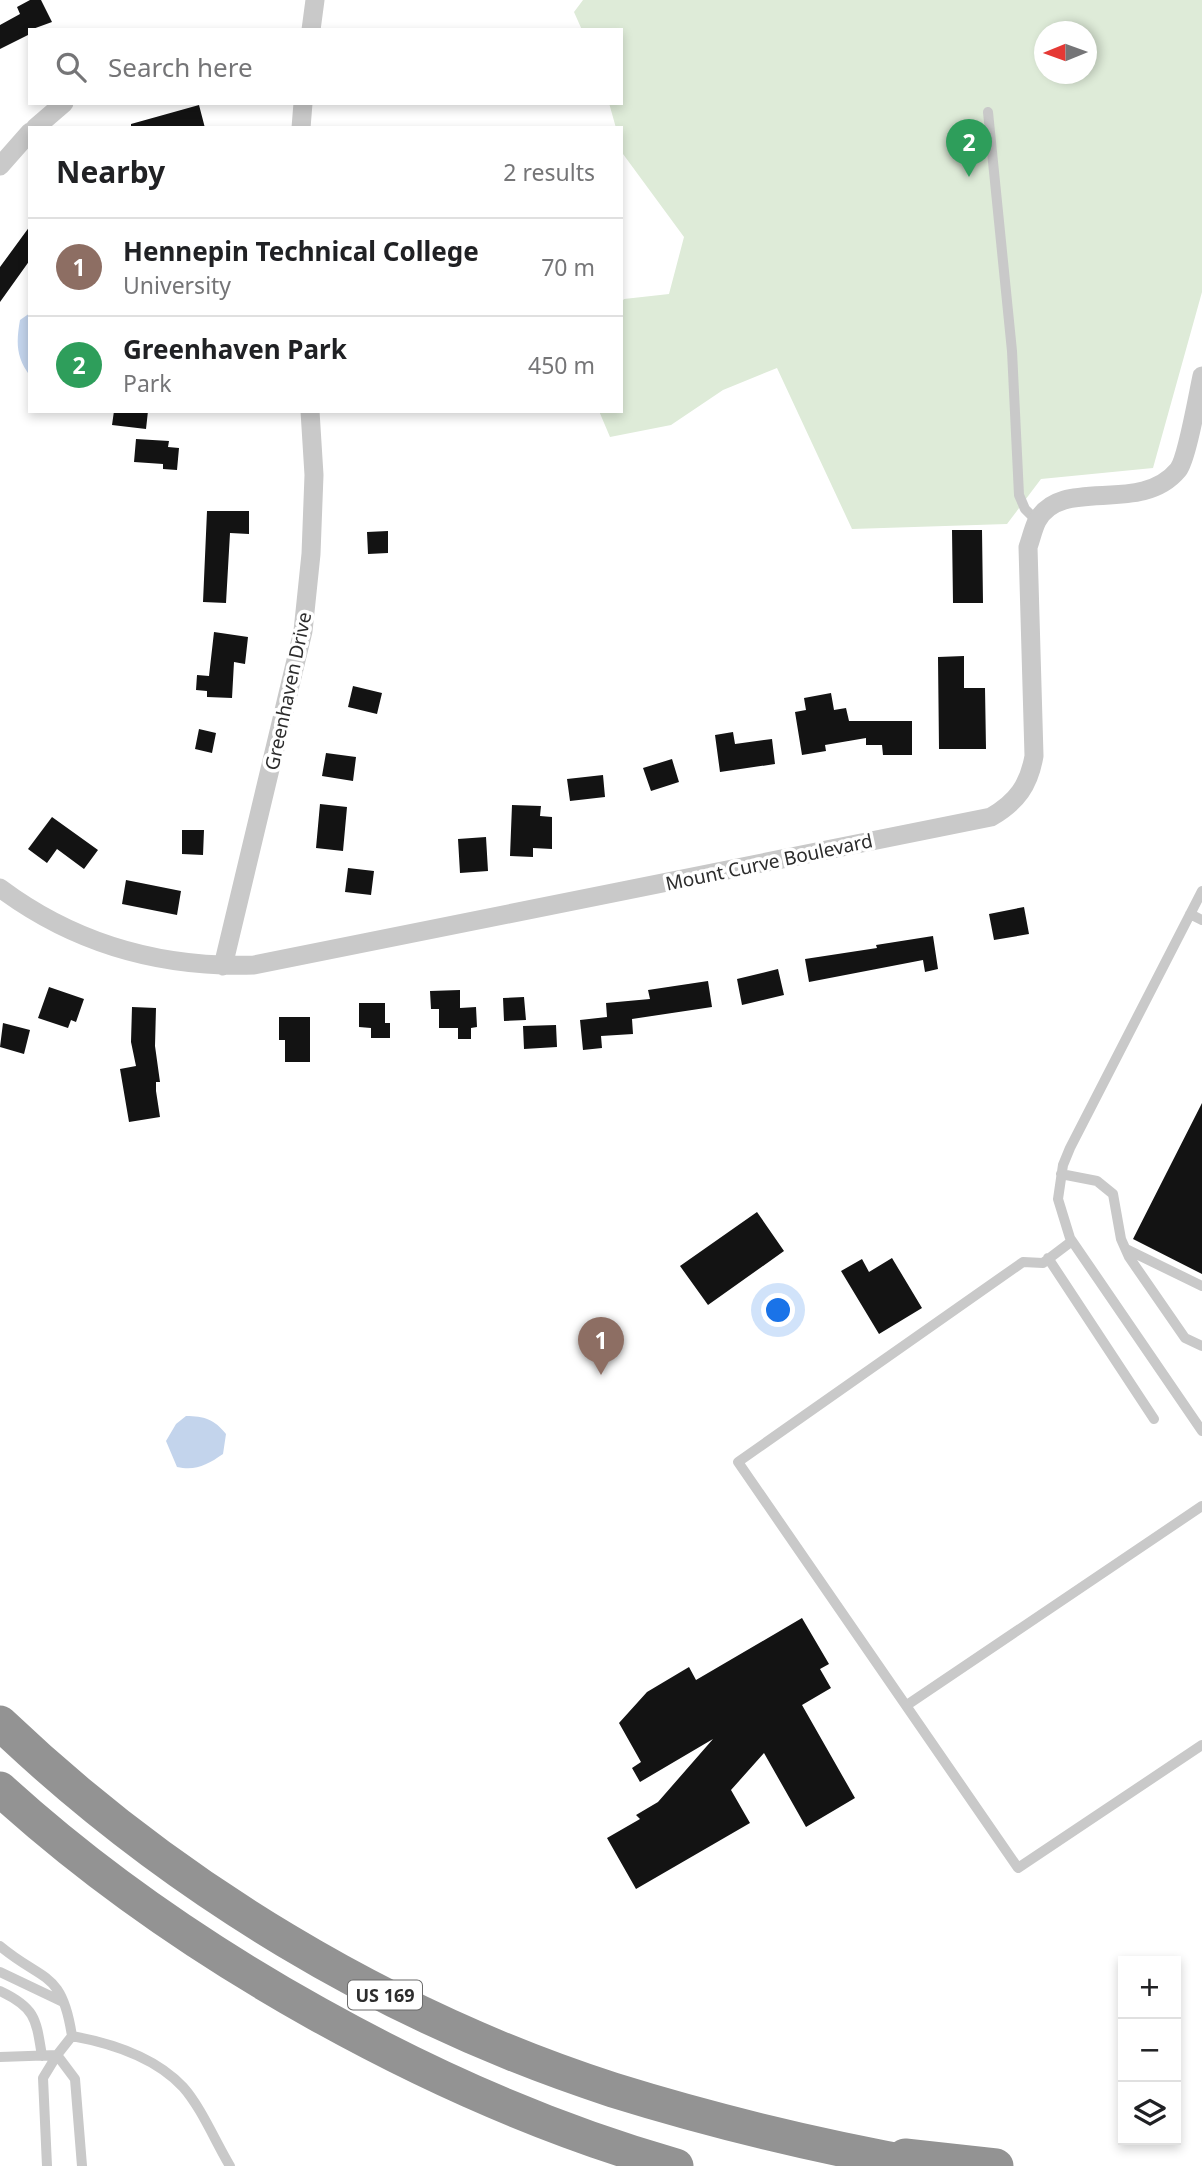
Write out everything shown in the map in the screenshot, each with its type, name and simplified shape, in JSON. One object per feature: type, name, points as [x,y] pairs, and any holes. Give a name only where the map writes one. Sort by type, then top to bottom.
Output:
[{"type":"highway","name":"US 169","points":[[0,1723],[34,1756],[134,1838],[251,1918],[362,1984],[475,2037],[612,2089],[832,2149],[927,2166]]},
{"type":"highway","name":"US 169","points":[[0,1789],[33,1819],[171,1922],[341,2025],[420,2068],[536,2117],[676,2166]]},
{"type":"highway","points":[[832,2149],[996,2166]]},
{"type":"street","points":[[311,28],[315,0]]},
{"type":"street","points":[[37,126],[62,105]]},
{"type":"street","points":[[300,126],[303,105]]},
{"type":"street","points":[[0,166],[28,134]]},
{"type":"street","points":[[1037,521],[1048,507],[1068,498],[1129,496],[1157,488],[1180,469],[1202,376]]},
{"type":"street","name":"Greenhaven Drive","points":[[223,966],[303,631],[313,501],[310,413]]},
{"type":"street","name":"Mount Curve Boulevard","points":[[0,888],[72,933],[116,949],[160,960],[223,966],[282,961],[991,817],[1008,807],[1021,793],[1031,775],[1034,756],[1028,547],[1037,521]]},
{"type":"lane","points":[[988,112],[1012,351],[1019,495],[1025,509],[1037,521]]},
{"type":"lane","points":[[1202,891],[1070,1148],[1061,1174],[1058,1199],[1060,1214],[1072,1241],[1202,1431]]},
{"type":"lane","points":[[1190,914],[1202,920]]},
{"type":"lane","points":[[1061,1174],[1097,1181],[1113,1194],[1126,1249],[1185,1338],[1202,1346]]},
{"type":"lane","points":[[1072,1241],[1043,1263],[1023,1262],[738,1462],[1018,1868],[1202,1745]]},
{"type":"lane","points":[[1126,1249],[1202,1286]]},
{"type":"lane","points":[[1048,1258],[1154,1419]]},
{"type":"lane","points":[[907,1706],[1202,1506]]},
{"type":"lane","points":[[0,1946],[45,1974],[67,2004],[72,2036],[43,2078],[47,2166]]},
{"type":"lane","points":[[0,1972],[67,2004]]},
{"type":"lane","points":[[0,1991],[22,2001],[35,2017],[42,2056]]},
{"type":"lane","points":[[72,2036],[127,2051],[162,2070],[184,2088],[230,2166]]},
{"type":"lane","points":[[0,2057],[57,2055]]},
{"type":"lane","points":[[57,2055],[75,2079],[82,2166]]},
{"type":"green space","points":[[583,0],[1202,0],[1202,292],[1153,468],[1041,479],[1007,524],[852,529],[777,368],[723,390],[671,425],[610,437],[600,413],[623,413],[623,300],[669,294],[684,237],[623,154],[623,126],[615,126],[610,105],[623,105],[623,28],[581,28],[574,12]]},
{"type":"water","points":[[28,314],[28,372],[22,362],[18,343],[20,320]]},
{"type":"water","points":[[186,1416],[208,1419],[222,1429],[226,1434],[223,1454],[201,1466],[177,1467],[166,1441],[176,1424]]},
{"type":"building","points":[[30,0],[41,0],[52,22],[28,28],[28,35],[0,49],[0,25],[20,14],[17,7]]},
{"type":"building","points":[[199,105],[204,126],[131,126]]},
{"type":"building","points":[[28,229],[28,263],[0,302],[0,267]]},
{"type":"building","points":[[114,413],[148,413],[146,429],[112,425]]},
{"type":"building","points":[[136,439],[169,441],[168,447],[179,448],[177,470],[163,469],[163,464],[134,462]]},
{"type":"building","points":[[207,511],[249,511],[249,534],[230,533],[226,603],[203,602]]},
{"type":"building","points":[[952,530],[982,530],[983,603],[953,603]]},
{"type":"building","points":[[388,531],[388,553],[368,554],[367,532]]},
{"type":"building","points":[[214,632],[248,637],[245,664],[234,662],[232,698],[207,697],[207,691],[196,690],[197,675],[209,676]]},
{"type":"building","points":[[964,656],[964,688],[985,688],[986,749],[939,749],[938,657]]},
{"type":"building","points":[[353,686],[382,693],[377,714],[348,707]]},
{"type":"building","points":[[831,693],[834,710],[846,708],[849,721],[912,721],[912,755],[883,755],[882,745],[866,745],[866,738],[825,745],[826,751],[802,755],[795,712],[806,710],[804,698]]},
{"type":"building","points":[[199,729],[216,733],[212,753],[195,749]]},
{"type":"building","points":[[733,732],[735,744],[772,739],[775,764],[720,772],[715,735]]},
{"type":"building","points":[[326,753],[356,757],[353,781],[322,776]]},
{"type":"building","points":[[672,759],[679,782],[651,791],[643,768]]},
{"type":"building","points":[[603,775],[605,797],[570,801],[567,779]]},
{"type":"building","points":[[320,804],[347,807],[343,851],[316,848]]},
{"type":"building","points":[[512,805],[541,806],[540,816],[552,817],[552,849],[533,848],[533,857],[510,856]]},
{"type":"building","points":[[52,817],[98,850],[84,869],[57,849],[47,863],[28,849]]},
{"type":"building","points":[[182,830],[204,830],[203,855],[182,854]]},
{"type":"building","points":[[486,837],[488,871],[460,873],[458,839]]},
{"type":"building","points":[[348,868],[374,871],[371,895],[345,892]]},
{"type":"building","points":[[126,880],[181,891],[177,915],[122,904]]},
{"type":"building","points":[[1024,907],[1029,934],[994,940],[989,914]]},
{"type":"building","points":[[933,936],[938,969],[925,972],[923,960],[809,982],[805,959]]},
{"type":"building","points":[[778,969],[784,995],[742,1005],[737,979]]},
{"type":"building","points":[[708,981],[712,1007],[632,1019],[633,1034],[601,1036],[602,1048],[583,1050],[580,1020],[607,1017],[606,1003],[650,999],[648,990]]},
{"type":"building","points":[[49,987],[84,999],[76,1022],[71,1020],[68,1028],[38,1018]]},
{"type":"building","points":[[460,990],[460,1008],[476,1007],[477,1027],[471,1028],[471,1039],[458,1039],[458,1028],[439,1028],[439,1009],[431,1009],[430,991]]},
{"type":"building","points":[[524,997],[526,1020],[504,1021],[503,998]]},
{"type":"building","points":[[359,1003],[385,1003],[385,1023],[390,1023],[390,1038],[371,1038],[371,1028],[359,1027]]},
{"type":"building","points":[[132,1007],[156,1008],[155,1046],[160,1082],[156,1082],[156,1091],[160,1117],[129,1122],[120,1069],[136,1066],[131,1042]]},
{"type":"building","points":[[279,1017],[310,1017],[310,1062],[285,1062],[285,1040],[279,1040]]},
{"type":"building","points":[[3,1023],[30,1030],[24,1054],[0,1047]]},
{"type":"building","points":[[556,1025],[557,1047],[524,1049],[523,1026]]},
{"type":"building","points":[[1202,1103],[1202,1274],[1133,1239]]},
{"type":"building","points":[[757,1212],[784,1251],[708,1305],[680,1266]]},
{"type":"building","points":[[892,1258],[922,1308],[879,1334],[841,1271],[862,1259],[869,1272]]},
{"type":"building","points":[[802,1618],[829,1664],[820,1669],[831,1688],[802,1705],[855,1798],[806,1827],[764,1753],[731,1790],[750,1823],[636,1889],[607,1838],[640,1819],[636,1815],[658,1802],[713,1739],[640,1782],[632,1768],[641,1762],[619,1723],[647,1692],[689,1667],[696,1680]]},
{"type":"place","name":"Greenhaven Park","points":[[969,177]]},
{"type":"place","name":"Hennepin Technical College","points":[[601,1375]]}]
